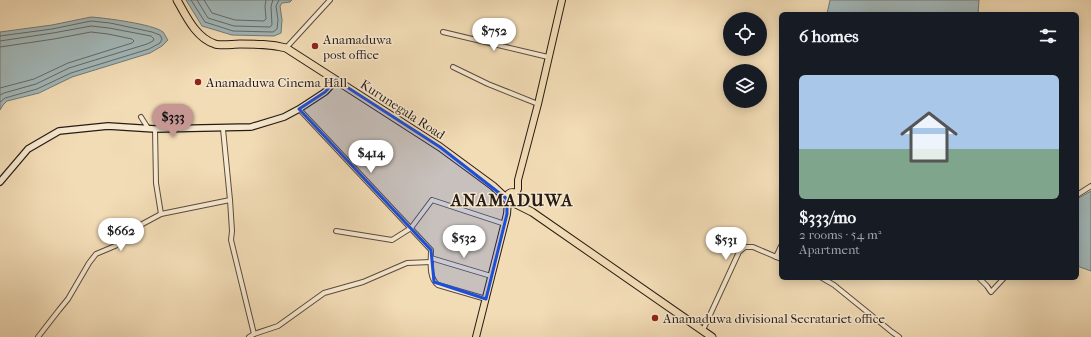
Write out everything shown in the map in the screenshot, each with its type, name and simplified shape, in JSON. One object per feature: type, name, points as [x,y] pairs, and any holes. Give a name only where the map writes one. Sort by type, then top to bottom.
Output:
[{"type":"highway","name":"Kurunegala Road","points":[[176,0],[201,36],[215,45],[260,44],[275,45],[286,48],[440,148],[712,337]]},
{"type":"main road","points":[[476,337],[507,214],[511,209],[512,197],[518,180],[538,104],[562,0]]},
{"type":"street","points":[[286,48],[330,0]]},
{"type":"street","points":[[443,32],[548,56]]},
{"type":"street","points":[[453,67],[488,84],[538,104]]},
{"type":"street","points":[[0,182],[28,149],[59,131],[108,126],[155,129],[223,129],[251,127],[284,117],[299,109],[325,92],[336,80]]},
{"type":"street","points":[[299,109],[431,250],[432,276],[434,282],[438,285],[486,299]]},
{"type":"street","points":[[140,117],[148,128]]},
{"type":"street","points":[[155,129],[156,183],[161,214]]},
{"type":"street","points":[[223,129],[230,200],[232,231],[231,240],[254,334]]},
{"type":"street","points":[[1079,194],[1091,186]]},
{"type":"street","points":[[38,337],[68,299],[96,254],[115,246],[135,228],[161,214],[230,200]]},
{"type":"street","points":[[336,231],[392,240],[411,228],[432,200],[505,224]]},
{"type":"street","points":[[703,330],[739,252],[745,247],[753,247],[779,258]]},
{"type":"street","points":[[776,256],[779,250]]},
{"type":"street","points":[[249,337],[278,326],[324,293],[363,282],[407,263],[431,260],[491,276]]},
{"type":"street","points":[[825,280],[834,285],[900,337]]},
{"type":"street","points":[[981,280],[991,292],[1002,280]]},
{"type":"highlighted area","points":[[336,80],[440,147],[507,199],[507,214],[486,299],[434,282],[431,250],[299,109],[325,92]]},
{"type":"water","points":[[186,0],[292,0],[290,2],[282,3],[280,6],[282,20],[281,33],[274,36],[232,35],[202,26]]},
{"type":"water","points":[[830,0],[979,0],[978,12],[827,12]]},
{"type":"water","points":[[91,17],[150,26],[163,32],[168,40],[162,46],[150,53],[72,77],[39,93],[7,101],[0,110],[0,32],[52,25]]},
{"type":"water","points":[[1091,191],[1091,271],[1079,267],[1079,198]]},
{"type":"place","name":"Anamaduwa post office","points":[[315,46]]},
{"type":"place","name":"Anamaduwa Cinema Hall","points":[[198,82]]},
{"type":"place","name":"Anamaduwa divisional Secratariet office","points":[[655,318]]},
{"type":"district","name":"ANAMADUWA","points":[[512,200]]}]
